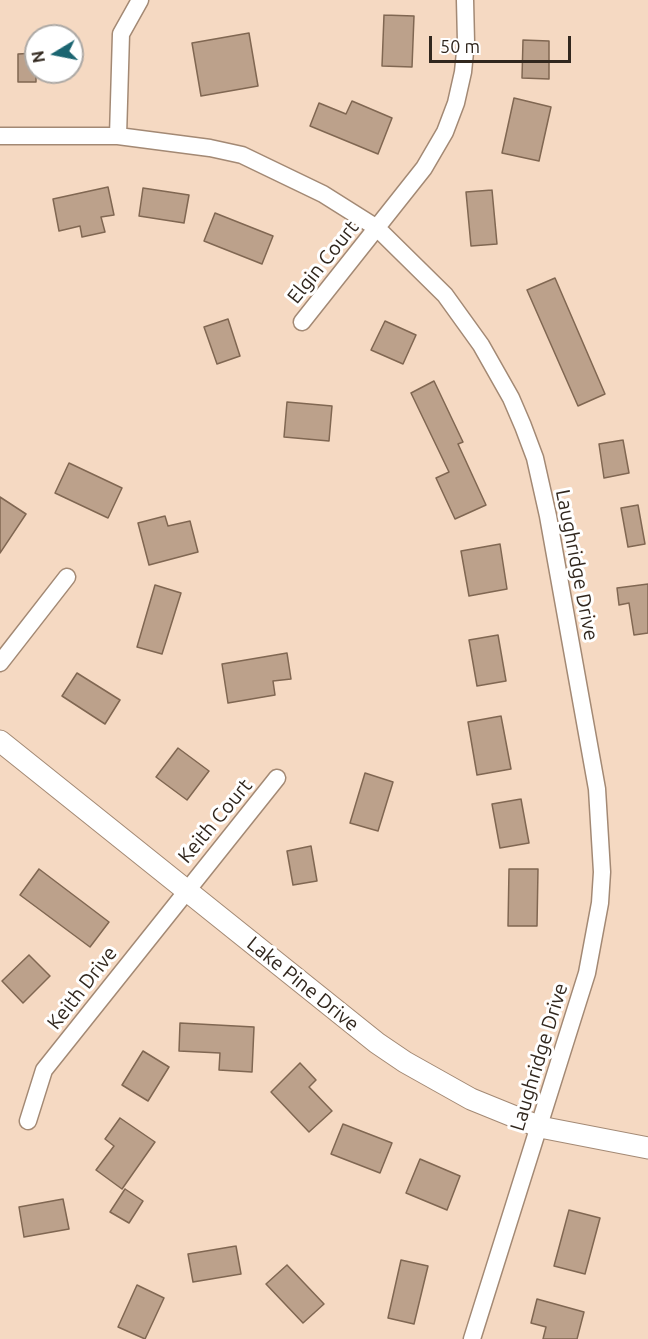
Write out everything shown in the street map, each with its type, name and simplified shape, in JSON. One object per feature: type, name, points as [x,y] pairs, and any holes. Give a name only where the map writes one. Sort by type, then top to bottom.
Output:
[{"type":"street","points":[[118,136],[121,34],[140,0]]},
{"type":"street","name":"Elgin Court","points":[[302,322],[424,168],[445,132],[456,103],[466,42],[465,0]]},
{"type":"street","name":"Laughridge Drive","points":[[0,136],[118,136],[210,148],[242,155],[323,194],[377,228],[445,295],[481,345],[511,398],[535,458],[597,789],[602,872],[596,934],[587,973],[472,1339]]},
{"type":"street","points":[[0,663],[67,578]]},
{"type":"street","name":"Lake Pine Drive","points":[[0,741],[395,1056],[471,1099],[540,1127],[648,1148]]},
{"type":"street","name":"Keith Court","points":[[185,890],[277,778]]},
{"type":"street","name":"Keith Drive","points":[[28,1121],[44,1070],[185,890]]},
{"type":"building","points":[[384,15],[414,16],[412,67],[382,66]]},
{"type":"building","points":[[249,33],[258,86],[201,96],[192,43]]},
{"type":"building","points":[[523,40],[549,41],[549,79],[522,78]]},
{"type":"building","points":[[18,54],[24,54],[24,82],[18,82]]},
{"type":"building","points":[[514,98],[551,107],[539,161],[502,153]]},
{"type":"building","points":[[352,101],[392,118],[378,154],[310,126],[319,103],[346,114]]},
{"type":"building","points":[[108,187],[114,215],[101,217],[105,232],[82,237],[80,226],[59,231],[53,199]]},
{"type":"building","points":[[143,188],[189,195],[184,223],[139,216]]},
{"type":"building","points":[[492,190],[497,244],[471,246],[466,192]]},
{"type":"building","points":[[215,213],[273,236],[262,264],[204,241]]},
{"type":"building","points":[[555,278],[605,394],[578,406],[527,290]]},
{"type":"building","points":[[228,319],[240,356],[217,364],[204,327]]},
{"type":"building","points":[[385,321],[416,335],[403,364],[371,350]]},
{"type":"building","points":[[434,381],[463,442],[458,444],[486,505],[455,519],[436,478],[449,472],[411,393]]},
{"type":"building","points":[[287,402],[332,406],[329,441],[284,437]]},
{"type":"building","points":[[623,440],[629,473],[604,478],[599,444]]},
{"type":"building","points":[[69,463],[122,488],[108,518],[55,493]]},
{"type":"building","points":[[0,497],[26,514],[0,553]]},
{"type":"building","points":[[638,505],[645,544],[628,547],[621,508]]},
{"type":"building","points":[[165,516],[168,526],[190,521],[198,552],[149,565],[138,523]]},
{"type":"building","points":[[500,544],[507,589],[469,596],[461,551]]},
{"type":"building","points":[[648,584],[648,633],[634,635],[629,603],[619,605],[617,588]]},
{"type":"building","points":[[155,585],[181,593],[162,654],[137,647]]},
{"type":"building","points":[[498,635],[506,681],[477,686],[469,640]]},
{"type":"building","points":[[287,653],[291,679],[273,681],[275,695],[228,703],[222,664]]},
{"type":"building","points":[[77,673],[120,700],[105,724],[62,696]]},
{"type":"building","points":[[501,716],[511,769],[477,775],[468,722]]},
{"type":"building","points":[[178,748],[209,771],[187,800],[156,777]]},
{"type":"building","points":[[365,773],[393,782],[378,831],[350,823]]},
{"type":"building","points":[[521,799],[529,843],[500,848],[492,804]]},
{"type":"building","points":[[311,846],[317,881],[293,885],[287,851]]},
{"type":"building","points":[[39,869],[109,922],[90,947],[20,895]]},
{"type":"building","points":[[509,869],[538,869],[537,926],[508,926]]},
{"type":"building","points":[[29,955],[50,976],[23,1003],[2,981]]},
{"type":"building","points":[[180,1023],[254,1027],[252,1072],[219,1070],[220,1053],[179,1051]]},
{"type":"building","points":[[143,1051],[169,1067],[148,1101],[122,1085]]},
{"type":"building","points":[[300,1063],[316,1080],[309,1087],[332,1111],[309,1132],[271,1092]]},
{"type":"building","points":[[120,1118],[155,1142],[122,1189],[96,1170],[114,1146],[105,1139]]},
{"type":"building","points":[[343,1124],[392,1143],[380,1173],[331,1154]]},
{"type":"building","points":[[420,1159],[460,1176],[447,1210],[406,1193]]},
{"type":"building","points":[[125,1189],[143,1201],[129,1223],[110,1212]]},
{"type":"building","points":[[63,1199],[69,1229],[24,1237],[19,1207]]},
{"type":"building","points":[[569,1210],[600,1218],[585,1274],[554,1266]]},
{"type":"building","points":[[236,1246],[241,1274],[193,1282],[188,1254]]},
{"type":"building","points":[[401,1260],[428,1266],[414,1324],[388,1318]]},
{"type":"building","points":[[287,1265],[324,1304],[303,1323],[266,1284]]},
{"type":"building","points":[[137,1285],[164,1298],[145,1339],[118,1327]]},
{"type":"building","points":[[537,1299],[584,1312],[577,1339],[543,1339],[546,1327],[531,1323]]}]
